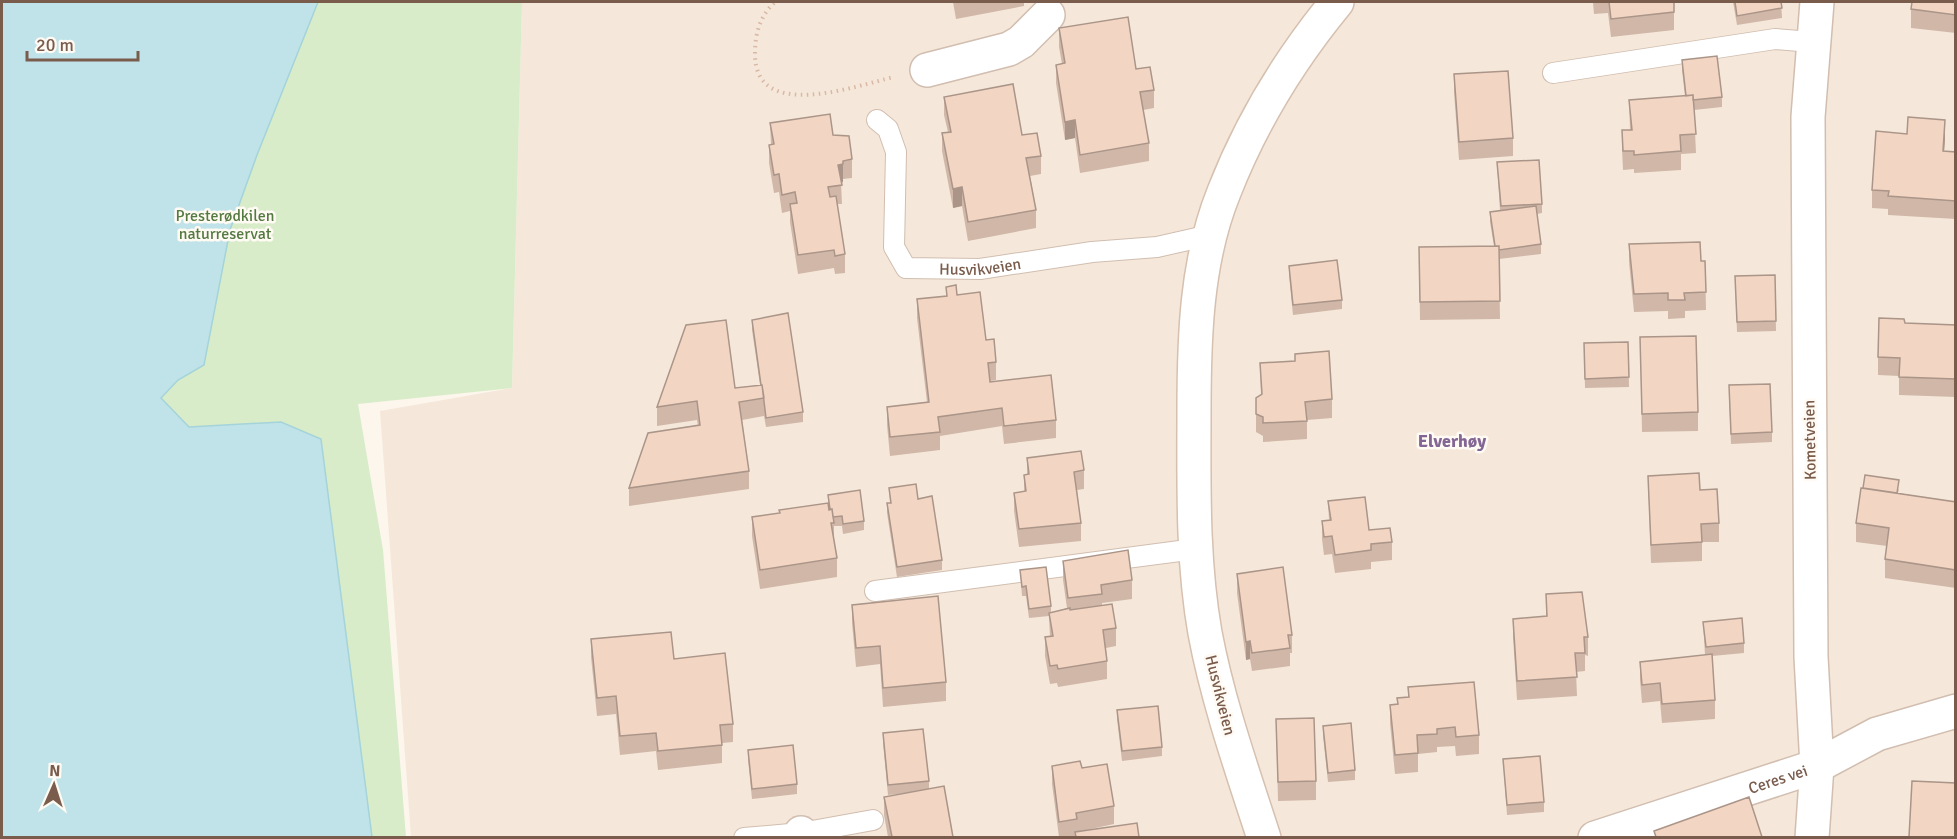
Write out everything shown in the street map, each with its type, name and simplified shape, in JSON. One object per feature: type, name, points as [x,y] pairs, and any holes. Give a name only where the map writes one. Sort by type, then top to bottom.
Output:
[{"type":"street","name":"Husvikveien","points":[[1264,837],[1227,723],[1211,655],[1195,549],[1194,343],[1210,236],[1223,193],[1259,117],[1281,78],[1336,2]]},
{"type":"street","name":"Kometveien","points":[[1812,837],[1817,766],[1811,657],[1808,117],[1812,42],[1817,2]]},
{"type":"street","points":[[927,70],[1009,49],[1021,42],[1048,15]]},
{"type":"street","name":"Ceres vei","points":[[1595,837],[1817,766],[1877,734],[1956,711]]},
{"type":"lane","points":[[1553,73],[1775,39],[1812,42]]},
{"type":"lane","name":"Husvikveien","points":[[877,120],[888,129],[896,152],[894,247],[906,268],[980,268],[1092,252],[1157,247],[1210,236]]},
{"type":"lane","points":[[875,591],[1195,549]]},
{"type":"lane","points":[[744,837],[802,835],[873,820]]},
{"type":"path","points":[[774,3],[767,9],[757,30],[755,58],[765,85],[773,91],[784,95],[811,94],[927,70]]},
{"type":"shaded area","points":[[522,2],[1955,2],[1955,837],[411,837],[380,411],[512,388]]},
{"type":"green space","name":"Presterødkilen naturreservat","points":[[2,2],[522,2],[512,388],[358,404],[383,550],[406,837],[2,838]]},
{"type":"water","name":"Presterødkilen naturreservat","points":[[2,2],[318,2],[257,155],[230,230],[204,365],[178,380],[161,398],[189,427],[281,422],[321,439],[372,837],[2,837]]},
{"type":"building","points":[[1609,2],[1674,2],[1674,12],[1611,19]]},
{"type":"building","points":[[1735,2],[1781,2],[1782,8],[1737,16]]},
{"type":"building","points":[[1912,2],[1956,2],[1956,15],[1911,9]]},
{"type":"building","points":[[1128,17],[1136,69],[1150,67],[1154,90],[1140,92],[1149,143],[1080,155],[1075,120],[1065,122],[1056,65],[1065,63],[1059,28]]},
{"type":"building","points":[[1717,56],[1722,97],[1693,100],[1693,95],[1686,96],[1682,60]]},
{"type":"building","points":[[1508,71],[1513,138],[1459,142],[1454,74]]},
{"type":"building","points":[[1013,84],[1022,135],[1037,133],[1041,156],[1026,158],[1036,210],[968,222],[962,187],[953,189],[942,133],[951,132],[944,97]]},
{"type":"building","points":[[1693,95],[1696,134],[1680,135],[1681,151],[1634,155],[1634,151],[1623,151],[1622,130],[1632,130],[1629,100]]},
{"type":"building","points":[[830,114],[833,135],[849,136],[852,159],[838,165],[842,185],[828,187],[830,197],[836,196],[845,254],[835,256],[834,250],[798,255],[790,204],[797,203],[795,192],[782,195],[779,174],[774,175],[769,145],[774,144],[770,123]]},
{"type":"building","points":[[1908,117],[1945,120],[1943,151],[1956,152],[1956,201],[1888,196],[1889,191],[1872,190],[1876,131],[1907,134]]},
{"type":"building","points":[[1539,160],[1542,204],[1501,206],[1497,162]]},
{"type":"building","points":[[1536,206],[1541,244],[1499,250],[1499,246],[1495,246],[1490,212]]},
{"type":"building","points":[[1700,242],[1701,261],[1705,261],[1706,292],[1684,293],[1685,300],[1668,300],[1668,293],[1634,294],[1629,244]]},
{"type":"building","points":[[1499,246],[1500,301],[1420,302],[1419,247]]},
{"type":"building","points":[[1337,260],[1342,300],[1293,305],[1289,266]]},
{"type":"building","points":[[1775,275],[1776,321],[1737,322],[1735,276]]},
{"type":"building","points":[[956,285],[957,295],[980,292],[986,340],[994,339],[996,362],[988,363],[990,382],[1051,375],[1056,420],[1004,426],[1002,408],[938,417],[940,432],[890,437],[887,407],[929,402],[917,299],[947,296],[946,287]]},
{"type":"building","points":[[788,313],[803,412],[766,418],[752,320]]},
{"type":"building","points":[[1879,318],[1904,319],[1905,323],[1956,325],[1956,379],[1899,377],[1900,358],[1878,357]]},
{"type":"building","points":[[726,320],[735,388],[762,385],[764,398],[739,402],[749,471],[629,488],[648,433],[700,425],[697,401],[657,407],[686,325]]},
{"type":"building","points":[[1696,336],[1698,412],[1642,414],[1640,337]]},
{"type":"building","points":[[1628,342],[1629,377],[1585,379],[1584,343]]},
{"type":"building","points":[[1329,351],[1332,399],[1305,402],[1307,421],[1263,423],[1263,417],[1256,414],[1256,398],[1262,394],[1260,363],[1295,361],[1295,354]]},
{"type":"building","points":[[1770,384],[1772,432],[1731,434],[1729,385]]},
{"type":"building","points":[[1081,451],[1084,470],[1074,472],[1081,523],[1019,529],[1014,493],[1026,491],[1024,475],[1029,474],[1027,458]]},
{"type":"building","points":[[1699,473],[1700,490],[1717,489],[1719,523],[1701,524],[1702,542],[1651,545],[1648,476]]},
{"type":"building","points":[[1865,475],[1899,480],[1897,493],[1863,488]]},
{"type":"building","points":[[916,484],[918,499],[932,496],[942,560],[897,567],[887,503],[891,503],[889,488]]},
{"type":"building","points":[[1861,488],[1956,502],[1956,570],[1885,559],[1889,528],[1856,523]]},
{"type":"building","points":[[860,490],[864,521],[843,524],[842,516],[833,517],[828,495]]},
{"type":"building","points":[[1365,497],[1369,530],[1390,528],[1392,542],[1371,544],[1371,550],[1335,555],[1332,536],[1324,537],[1322,521],[1331,520],[1328,501]]},
{"type":"building","points":[[828,503],[829,510],[832,509],[834,523],[831,523],[837,558],[760,570],[752,517],[780,513],[779,510]]},
{"type":"building","points":[[1128,550],[1132,580],[1101,585],[1102,594],[1068,598],[1063,561]]},
{"type":"building","points":[[1046,567],[1051,606],[1029,609],[1026,586],[1022,587],[1020,570]]},
{"type":"building","points":[[1283,567],[1292,635],[1288,635],[1290,648],[1252,653],[1250,641],[1246,642],[1237,574]]},
{"type":"building","points":[[1582,592],[1588,637],[1584,637],[1585,653],[1575,653],[1577,677],[1517,681],[1513,619],[1547,616],[1546,594]]},
{"type":"building","points":[[938,596],[946,682],[883,688],[880,646],[856,648],[852,605]]},
{"type":"building","points":[[1112,604],[1116,628],[1103,630],[1107,661],[1058,669],[1057,665],[1050,666],[1045,637],[1053,636],[1049,613],[1070,608],[1070,610]]},
{"type":"building","points":[[1742,618],[1744,643],[1706,647],[1703,622]]},
{"type":"building","points":[[671,632],[674,659],[725,653],[733,724],[720,725],[722,745],[658,751],[656,733],[620,736],[616,696],[597,698],[591,639]]},
{"type":"building","points":[[1712,654],[1715,700],[1662,704],[1660,683],[1642,685],[1640,662]]},
{"type":"building","points":[[1474,682],[1479,735],[1456,737],[1455,727],[1437,729],[1437,734],[1417,735],[1418,753],[1395,755],[1390,705],[1398,704],[1397,698],[1409,697],[1408,687]]},
{"type":"building","points":[[1158,706],[1162,747],[1122,751],[1117,710]]},
{"type":"building","points":[[1314,718],[1316,781],[1278,782],[1276,719]]},
{"type":"building","points":[[1351,723],[1355,770],[1328,773],[1323,726]]},
{"type":"building","points":[[923,729],[929,781],[888,785],[883,733]]},
{"type":"building","points":[[793,745],[797,784],[752,789],[748,750]]},
{"type":"building","points":[[1540,756],[1544,802],[1507,805],[1503,759]]},
{"type":"building","points":[[1080,761],[1082,768],[1107,764],[1114,806],[1076,813],[1077,819],[1059,822],[1052,766]]},
{"type":"building","points":[[1912,781],[1956,783],[1956,837],[1909,837]]},
{"type":"building","points":[[944,786],[953,837],[892,837],[884,797]]},
{"type":"building","points":[[1749,797],[1762,837],[1656,837],[1654,831]]},
{"type":"building","points":[[1137,823],[1139,837],[1076,837],[1075,832]]},
{"type":"district","name":"Elverhøy","points":[[1452,441]]}]
